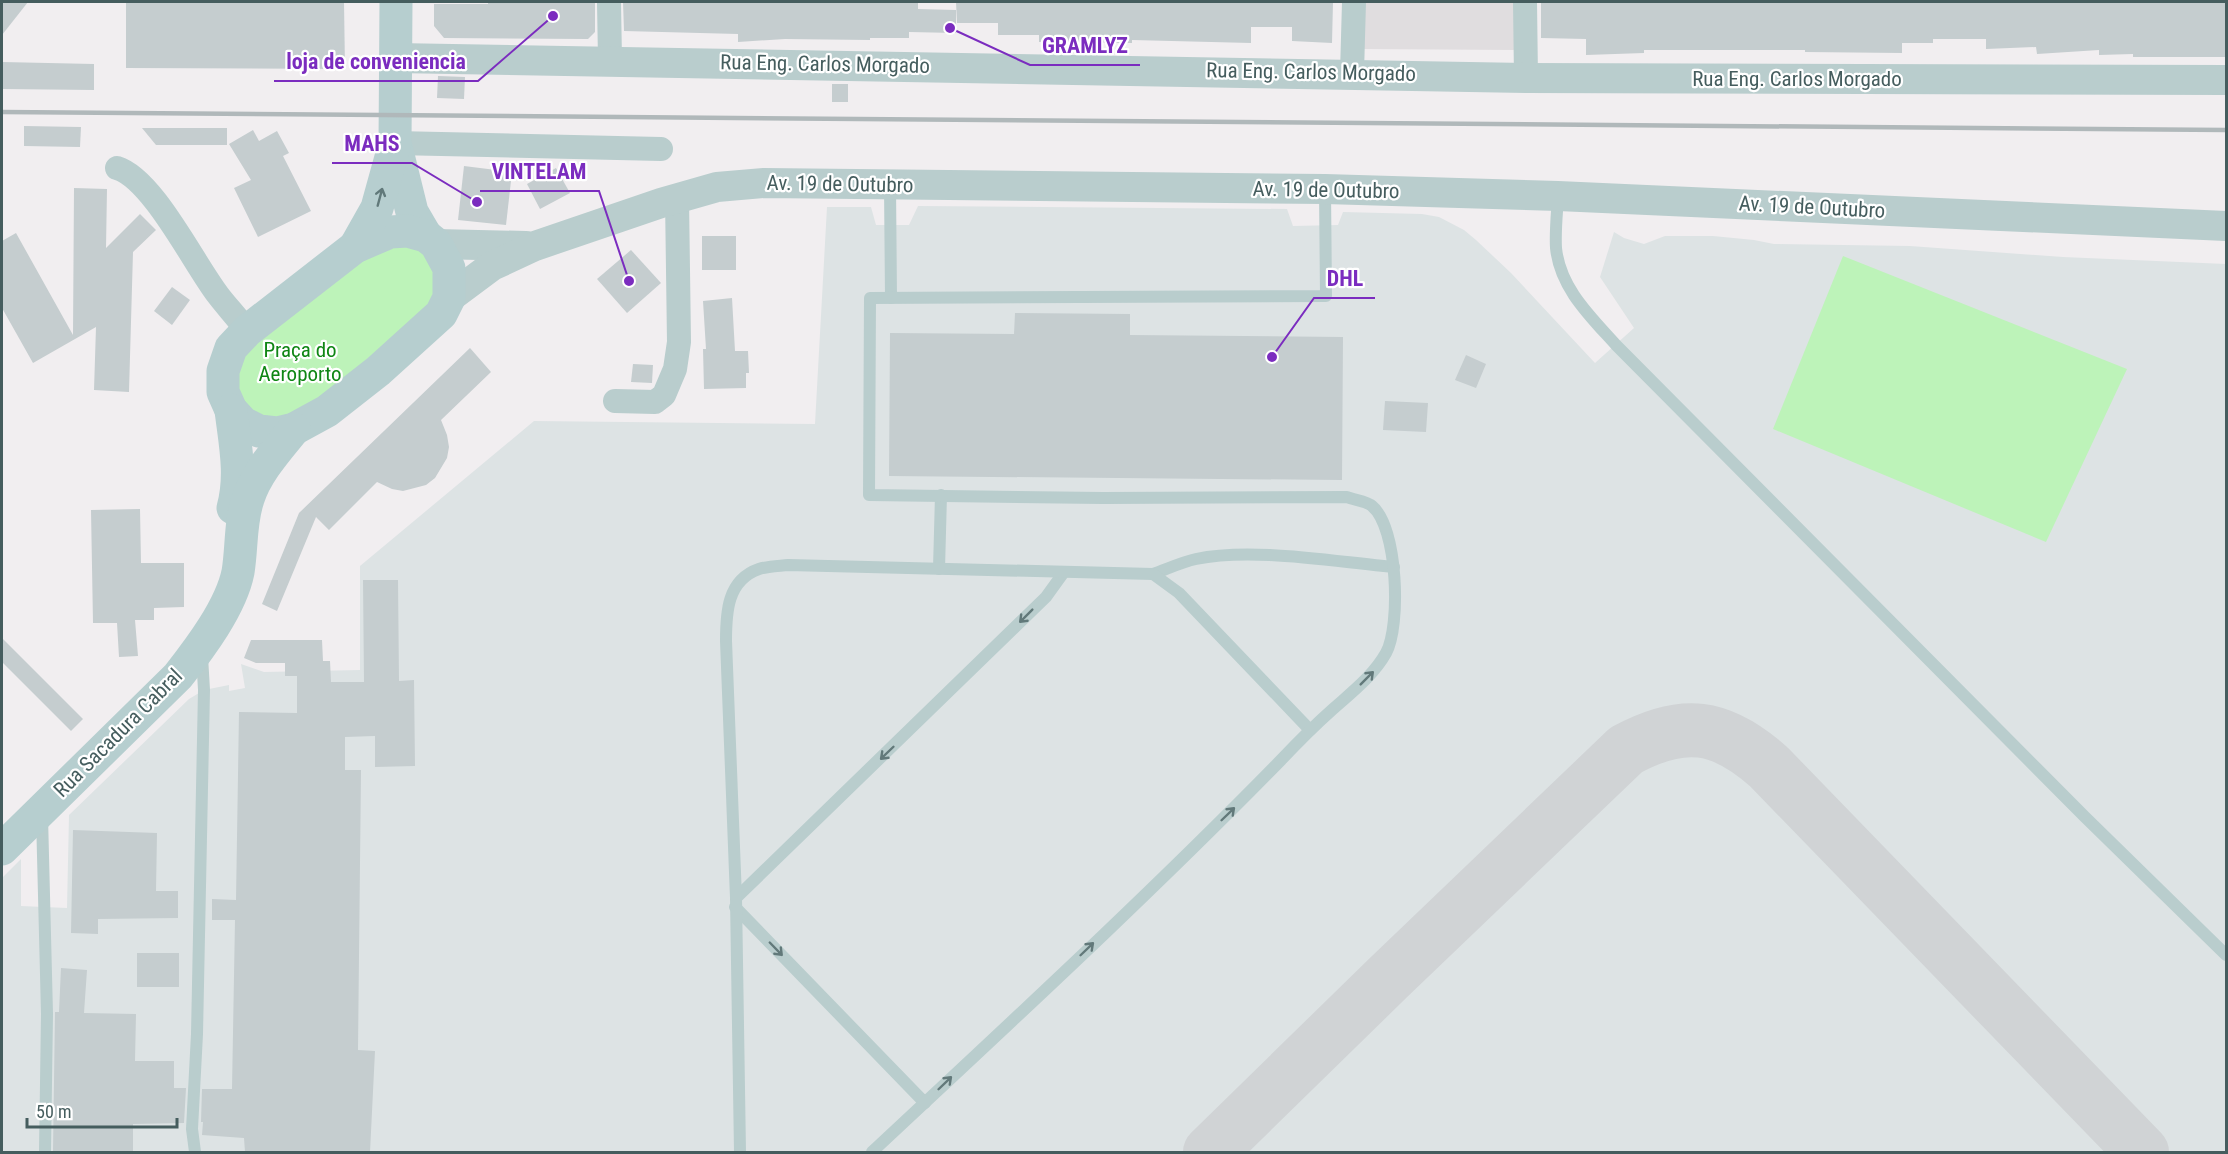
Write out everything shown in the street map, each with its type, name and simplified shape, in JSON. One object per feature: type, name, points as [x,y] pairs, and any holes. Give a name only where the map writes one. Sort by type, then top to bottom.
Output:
[{"type":"main road","points":[[231,410],[243,423],[259,431],[277,434],[294,429],[327,411],[378,371],[441,314],[449,298],[449,268],[412,213],[395,143],[396,7]]},
{"type":"main road","points":[[355,248],[377,208],[395,143]]},
{"type":"main road","points":[[223,608],[224,554],[239,468],[231,410],[223,392],[223,371],[231,348],[247,331],[355,248],[390,232],[408,231],[431,240]]},
{"type":"main road","name":"Rua Sacadura Cabral","points":[[2,849],[178,676],[202,646],[237,576],[248,497],[268,463],[294,429]]},
{"type":"street","points":[[609,2],[610,60]]},
{"type":"street","points":[[1352,73],[1354,2]]},
{"type":"street","points":[[1526,2],[1526,78]]},
{"type":"street","name":"Rua Eng. Carlos Morgado","points":[[395,74],[610,60],[1526,78],[2226,80]]},
{"type":"street","points":[[395,143],[661,148]]},
{"type":"street","points":[[117,168],[139,184],[157,205],[216,293],[247,331]]},
{"type":"street","name":"Av. 19 de Outubro","points":[[449,298],[492,266],[535,246],[677,198],[717,187],[764,183],[1325,189],[1558,195],[2226,226]]},
{"type":"street","points":[[615,401],[655,402],[664,395],[675,369],[679,342],[677,198]]},
{"type":"street","points":[[431,240],[535,246]]},
{"type":"lane","points":[[890,185],[891,298]]},
{"type":"lane","points":[[872,1152],[1228,814],[1310,730],[1372,674],[1387,652],[1393,637],[1394,567],[1389,534],[1381,516],[1371,504],[1347,498],[869,495],[870,298],[1326,296],[1325,189]]},
{"type":"lane","points":[[1558,195],[1556,235],[1561,270],[1589,316],[1624,354],[2226,955]]},
{"type":"lane","points":[[939,569],[941,495]]},
{"type":"lane","points":[[740,1152],[726,610],[736,584],[758,569],[788,565],[1153,574],[1196,559],[1237,555],[1289,557],[1394,567]]},
{"type":"lane","points":[[735,902],[1046,597],[1064,572]]},
{"type":"lane","points":[[1153,574],[1179,593],[1310,730]]},
{"type":"lane","points":[[195,1152],[192,1129],[197,1034],[204,690],[202,646]]},
{"type":"lane","points":[[42,808],[47,1014],[45,1152]]},
{"type":"lane","points":[[735,902],[925,1102]]},
{"type":"shaded area","points":[[1360,2],[1514,2],[1515,50],[1359,49]]},
{"type":"shaded area","points":[[918,206],[1287,209],[1293,226],[1338,225],[1343,212],[1422,214],[1439,217],[1464,230],[1476,240],[1511,273],[1595,363],[1634,328],[1600,277],[1614,232],[1624,238],[1644,244],[1665,236],[1713,236],[1774,244],[1910,246],[2063,257],[2226,264],[2226,1152],[2,1152],[2,878],[21,859],[21,906],[67,908],[69,815],[189,699],[204,690],[229,685],[229,691],[245,688],[241,664],[264,672],[360,670],[360,566],[534,421],[815,424],[827,207],[871,207],[876,225],[909,225]]},
{"type":"green space","name":"Praça do Aeroporto","points":[[382,245],[423,246],[439,280],[427,308],[309,409],[284,421],[260,419],[239,399],[238,370],[242,359],[261,339]]},
{"type":"green space","points":[[1843,256],[2127,369],[2046,542],[1773,429]]},
{"type":"building","points":[[2,2],[28,2],[2,35]]},
{"type":"building","points":[[126,2],[344,2],[345,69],[126,68]]},
{"type":"building","points":[[488,2],[595,2],[595,32],[588,39],[444,38],[434,26],[434,4],[488,4]]},
{"type":"building","points":[[623,2],[918,2],[918,9],[956,10],[956,33],[909,32],[909,38],[870,38],[870,40],[785,39],[738,42],[738,34],[624,31]]},
{"type":"building","points":[[956,2],[1333,2],[1332,43],[1292,41],[1292,27],[1251,27],[1251,43],[1132,40],[1132,43],[1039,42],[1039,35],[998,35],[998,23],[957,23]]},
{"type":"building","points":[[1541,2],[2226,2],[2226,57],[2133,57],[2133,54],[2099,55],[2099,50],[2037,54],[2036,47],[1986,49],[1986,39],[1933,39],[1933,43],[1902,43],[1902,53],[1805,52],[1805,50],[1644,50],[1644,53],[1586,55],[1586,39],[1541,38]]},
{"type":"building","points":[[2,62],[94,64],[94,90],[2,89]]},
{"type":"building","points":[[438,76],[465,77],[464,99],[437,98]]},
{"type":"building","points":[[832,84],[848,84],[848,102],[832,102]]},
{"type":"building","points":[[24,126],[81,127],[80,147],[24,146]]},
{"type":"building","points":[[142,128],[227,128],[227,145],[156,145]]},
{"type":"building","points":[[253,130],[259,141],[277,131],[289,153],[283,156],[311,211],[258,237],[234,188],[251,180],[229,144]]},
{"type":"building","points":[[464,166],[512,172],[506,225],[458,220]]},
{"type":"building","points":[[556,168],[570,193],[540,209],[527,184]]},
{"type":"building","points":[[74,188],[107,189],[106,248],[140,214],[156,230],[133,252],[129,392],[94,390],[96,327],[33,363],[2,308],[2,241],[16,233],[73,335]]},
{"type":"building","points":[[702,236],[736,236],[736,270],[702,270]]},
{"type":"building","points":[[631,250],[661,283],[627,313],[597,279]]},
{"type":"building","points":[[172,287],[190,300],[172,325],[154,311]]},
{"type":"building","points":[[732,298],[735,351],[748,351],[749,373],[746,373],[746,388],[704,389],[703,349],[706,349],[703,301]]},
{"type":"building","points":[[1015,313],[1130,314],[1130,335],[1343,337],[1342,480],[889,476],[890,333],[1014,334]]},
{"type":"building","points":[[470,348],[491,372],[441,420],[449,447],[447,458],[435,478],[426,485],[403,491],[377,482],[329,530],[316,517],[277,611],[262,604],[299,513]]},
{"type":"building","points":[[1466,355],[1486,364],[1476,388],[1455,380]]},
{"type":"building","points":[[633,364],[653,365],[652,383],[631,382]]},
{"type":"building","points":[[1385,401],[1428,403],[1426,432],[1383,430]]},
{"type":"building","points":[[140,509],[141,563],[184,563],[184,607],[154,608],[154,620],[135,620],[138,656],[119,657],[117,623],[93,623],[91,510]]},
{"type":"building","points":[[363,580],[398,580],[399,681],[414,680],[415,766],[375,767],[375,736],[345,737],[345,770],[361,770],[358,1050],[375,1051],[370,1152],[245,1152],[244,1138],[202,1135],[202,1089],[232,1089],[235,920],[212,920],[212,899],[236,900],[239,712],[297,713],[297,676],[285,676],[285,663],[256,663],[244,658],[251,640],[322,640],[323,661],[330,661],[331,682],[364,682]]},
{"type":"building","points":[[2,638],[83,719],[71,731],[2,662]]},
{"type":"building","points":[[73,830],[157,833],[156,891],[178,891],[178,918],[98,919],[98,934],[71,933]]},
{"type":"building","points":[[137,953],[179,953],[179,987],[137,987]]},
{"type":"building","points":[[61,968],[87,970],[84,1013],[136,1014],[135,1061],[174,1061],[174,1088],[186,1088],[184,1123],[133,1124],[133,1152],[53,1152],[55,1012],[59,1012]]},
{"type":"taxiway","points":[[1210,1152],[1626,750],[1647,740],[1684,730],[1718,735],[1734,742],[1769,767],[2142,1152]]},
{"type":"railway","points":[[2,112],[2226,130]]},
{"type":"place","name":"loja de conveniencia","points":[[553,16]]},
{"type":"place","name":"GRAMLYZ","points":[[950,28]]},
{"type":"place","name":"MAHS","points":[[477,202]]},
{"type":"place","name":"VINTELAM","points":[[629,281]]},
{"type":"place","name":"DHL","points":[[1272,357]]}]
